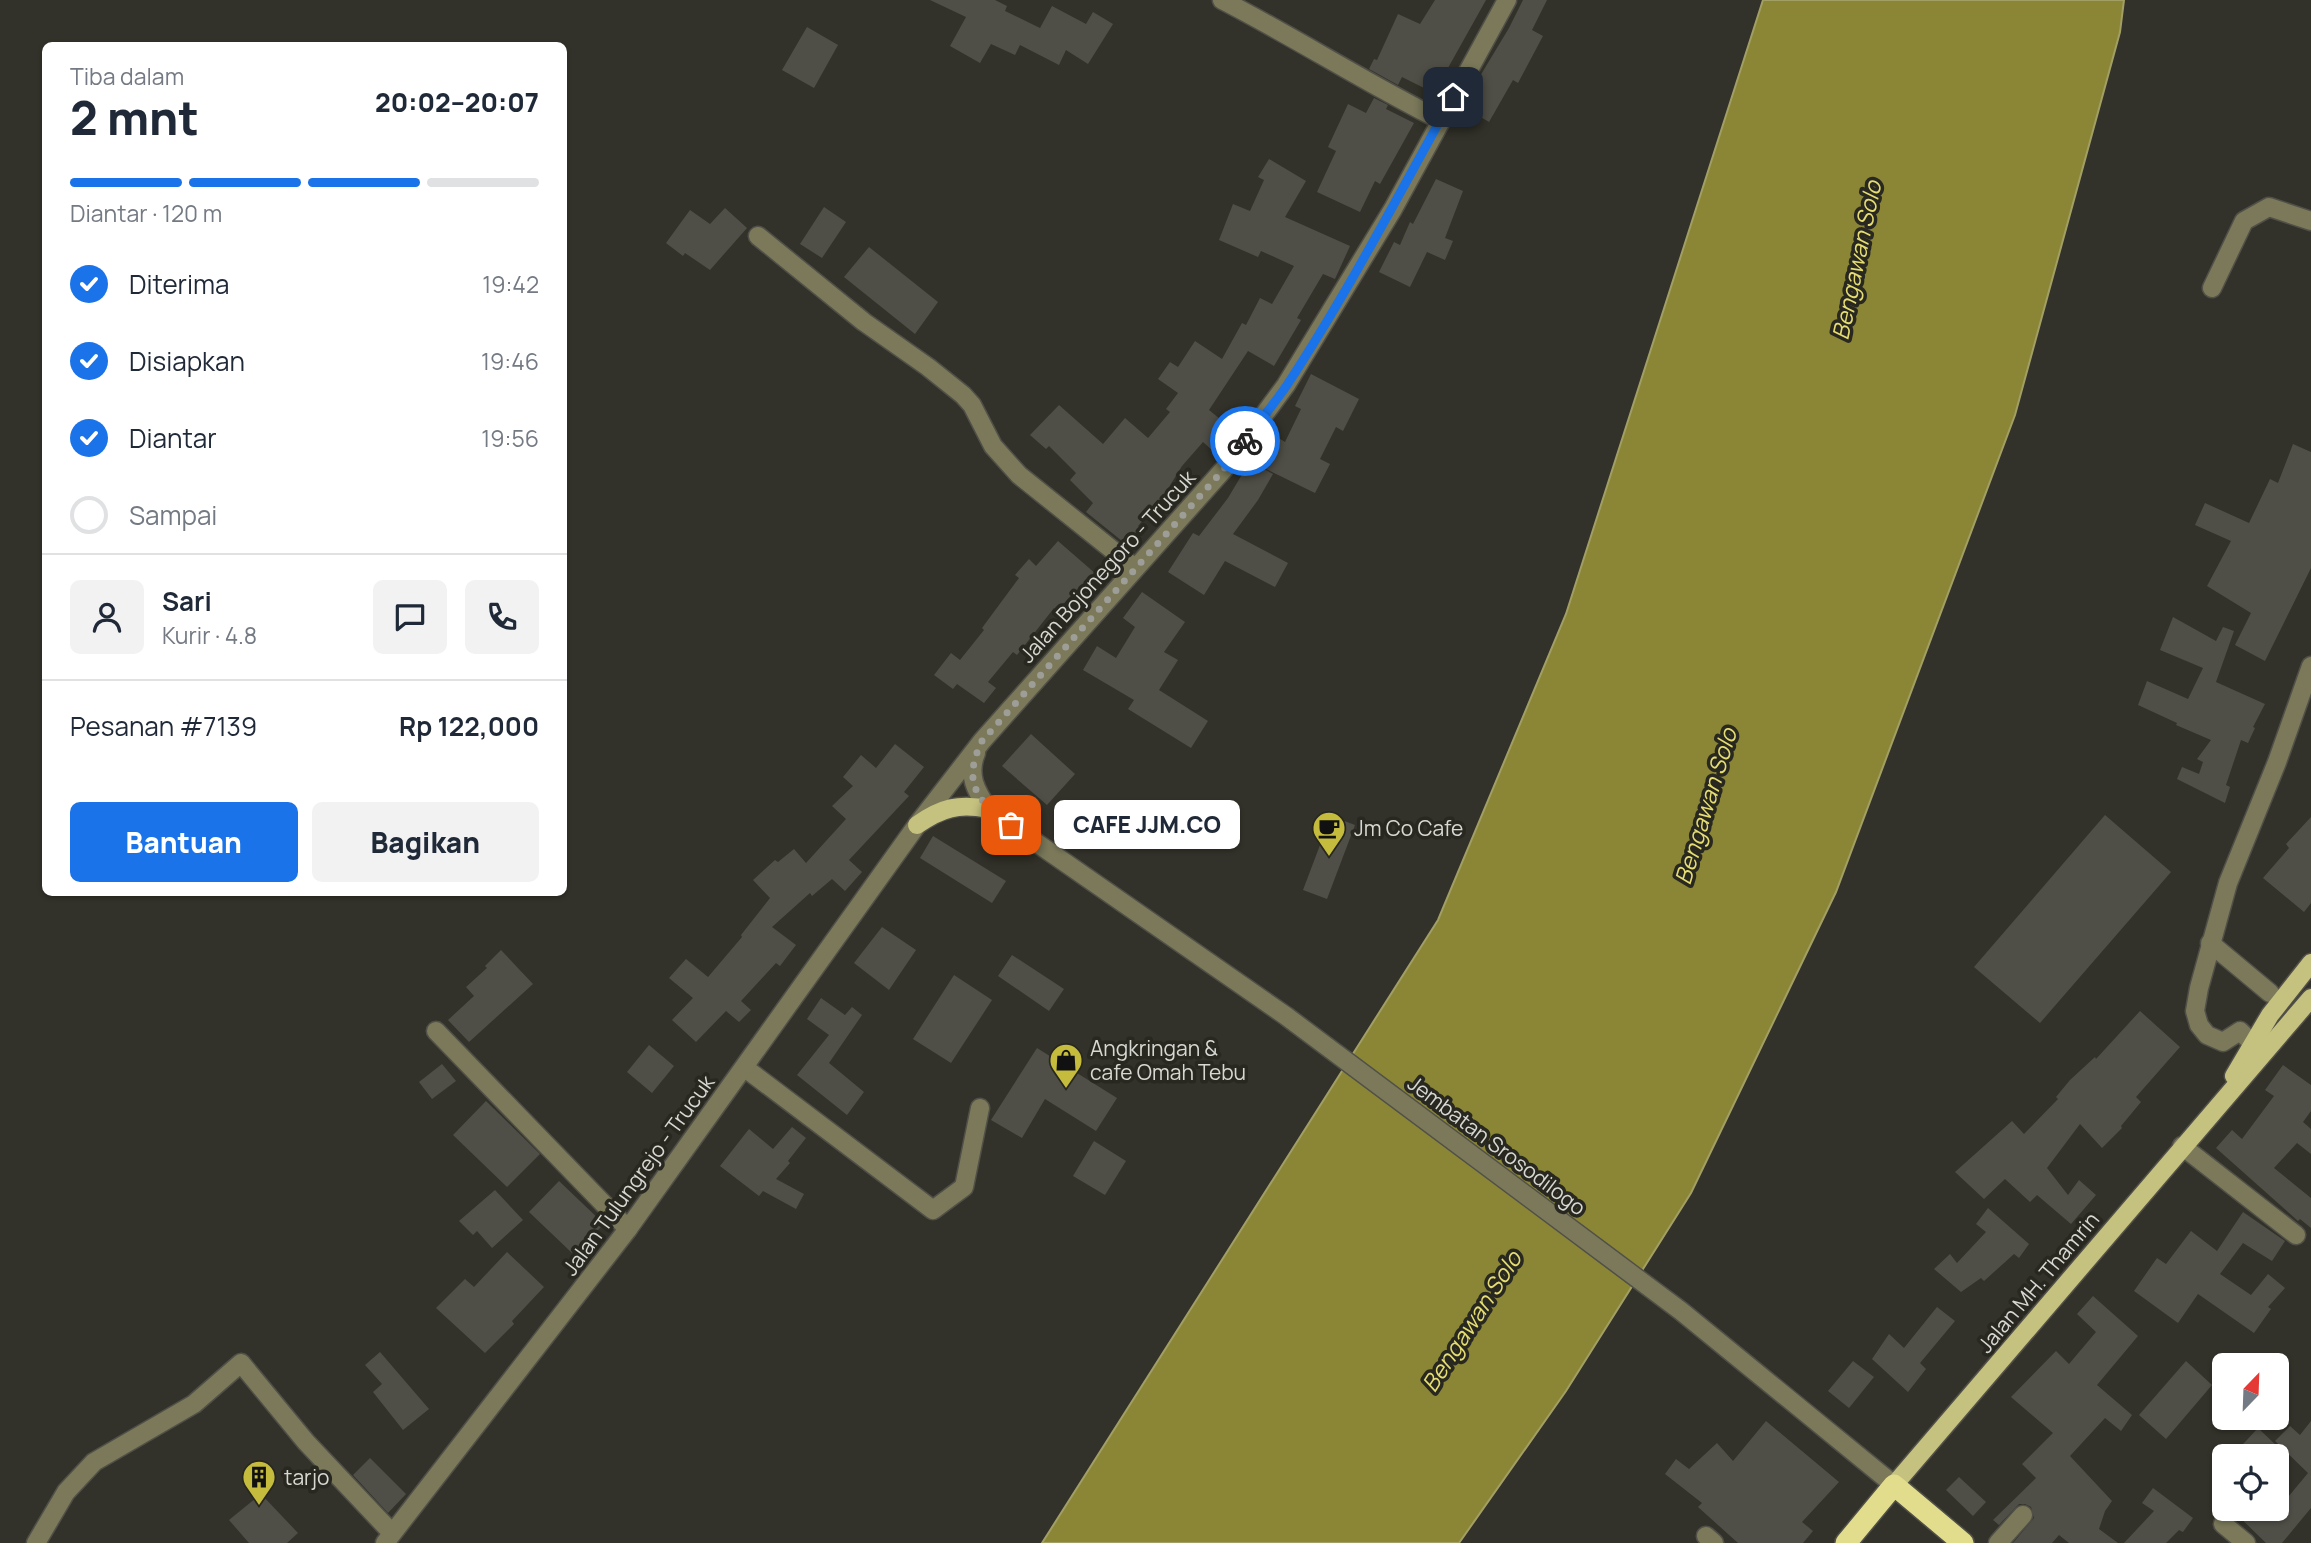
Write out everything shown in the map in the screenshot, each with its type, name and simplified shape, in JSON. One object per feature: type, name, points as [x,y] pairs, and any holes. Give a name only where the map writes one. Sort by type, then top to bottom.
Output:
[{"type":"highway","points":[[1846,1543],[1894,1485],[1963,1543]]},
{"type":"main road","points":[[917,825],[950,807],[963,805],[988,809]]},
{"type":"main road","name":"Jalan MH. Thamrin","points":[[2216,1106],[2279,1002],[2311,963]]},
{"type":"main road","name":"Jalan MH. Thamrin","points":[[1894,1485],[2216,1106],[2310,1002]]},
{"type":"street","points":[[1222,0],[1272,26],[1378,89],[1440,120]]},
{"type":"street","name":"Jalan Bojonegoro - Trucuk","points":[[917,825],[982,741],[1224,469],[1286,386],[1386,220],[1507,0]]},
{"type":"street","points":[[2212,288],[2244,221],[2269,207],[2311,221]]},
{"type":"street","points":[[758,236],[864,322],[963,395],[972,405],[993,446],[1012,468],[1135,568]]},
{"type":"street","points":[[2253,1044],[2240,1031],[2223,1042],[2207,1035],[2199,1025],[2195,1011],[2210,943],[2228,883],[2277,762],[2311,666]]},
{"type":"street","points":[[982,741],[971,770],[976,790],[988,809]]},
{"type":"street","name":"Jembatan Srosodilogo","points":[[988,809],[1286,1016],[1681,1311],[1894,1485]]},
{"type":"street","name":"Jalan Tulungrejo - Trucuk","points":[[388,1538],[628,1229],[917,825]]},
{"type":"street","points":[[2210,943],[2270,993]]},
{"type":"street","points":[[436,1031],[628,1229]]},
{"type":"street","points":[[745,1068],[933,1210],[964,1188],[980,1108]]},
{"type":"street","points":[[2182,1146],[2296,1235]]},
{"type":"street","points":[[36,1543],[66,1492],[94,1462],[194,1404],[241,1363],[388,1538]]},
{"type":"street","points":[[1998,1543],[2023,1514]]},
{"type":"street","points":[[2223,1524],[2246,1543]]},
{"type":"water","name":"Bengawan Solo","points":[[1763,0],[2124,0],[2120,32],[2015,415],[1836,892],[1691,1193],[1566,1391],[1459,1543],[1042,1543],[1438,920],[1566,614]]},
{"type":"building","points":[[930,0],[995,0],[1007,6],[1005,11],[1040,28],[1052,6],[1086,24],[1093,12],[1113,24],[1088,64],[1066,50],[1059,65],[1020,45],[1015,55],[991,44],[980,63],[950,46],[966,17]]},
{"type":"building","points":[[1435,0],[1486,0],[1434,93],[1402,77],[1398,85],[1369,69],[1374,59],[1377,60],[1398,14],[1420,24]]},
{"type":"building","points":[[1523,0],[1547,0],[1532,30],[1543,36],[1518,83],[1513,80],[1489,122],[1462,106]]},
{"type":"building","points":[[807,27],[838,45],[814,88],[782,70]]},
{"type":"building","points":[[1374,98],[1388,105],[1386,109],[1414,123],[1380,184],[1375,181],[1360,212],[1317,192],[1336,151],[1328,147],[1348,104],[1366,113]]},
{"type":"building","points":[[1269,159],[1306,181],[1285,217],[1350,246],[1335,279],[1323,274],[1297,318],[1301,320],[1274,366],[1248,351],[1209,410],[1231,428],[1213,451],[1203,442],[1182,466],[1161,500],[1138,526],[1140,528],[1127,545],[1086,512],[1093,503],[1070,480],[1076,473],[1049,446],[1046,449],[1030,435],[1059,405],[1103,444],[1125,418],[1148,438],[1170,412],[1166,409],[1178,393],[1158,379],[1170,362],[1178,367],[1195,341],[1222,359],[1242,323],[1246,325],[1260,298],[1272,304],[1294,266],[1261,251],[1258,257],[1219,240],[1233,204],[1250,211],[1264,180],[1258,177]]},
{"type":"building","points":[[1436,179],[1463,191],[1445,238],[1453,241],[1445,260],[1427,252],[1410,287],[1379,272],[1394,242],[1400,245],[1410,222],[1413,224]]},
{"type":"building","points":[[824,207],[846,222],[822,258],[800,244]]},
{"type":"building","points":[[725,208],[747,228],[710,270],[685,253],[683,256],[666,243],[690,210],[710,224]]},
{"type":"building","points":[[869,247],[938,302],[915,334],[844,277]]},
{"type":"building","points":[[1311,374],[1359,399],[1343,431],[1336,427],[1320,459],[1330,464],[1315,493],[1264,468],[1280,439],[1285,442],[1301,409],[1295,406]]},
{"type":"building","points":[[2293,444],[2311,452],[2311,568],[2265,661],[2235,645],[2251,613],[2207,586],[2231,541],[2195,525],[2205,503],[2249,523],[2270,479],[2278,483]]},
{"type":"building","points":[[1250,461],[1273,474],[1233,534],[1288,563],[1275,587],[1225,561],[1204,595],[1168,572],[1193,533],[1199,536],[1228,498]]},
{"type":"building","points":[[1058,541],[1104,581],[1088,600],[1076,590],[1057,611],[1054,608],[1017,655],[1013,652],[988,682],[996,688],[984,703],[957,684],[953,689],[934,675],[951,653],[960,660],[984,630],[982,628],[1019,578],[1015,575],[1029,559],[1036,566]]},
{"type":"building","points":[[1142,592],[1185,622],[1164,652],[1178,660],[1159,690],[1208,721],[1191,748],[1128,709],[1134,700],[1083,670],[1097,646],[1116,658],[1135,627],[1123,618]]},
{"type":"building","points":[[2173,617],[2216,641],[2223,627],[2234,631],[2216,682],[2265,704],[2248,743],[2241,740],[2226,785],[2230,787],[2225,803],[2177,779],[2182,767],[2199,774],[2203,762],[2197,759],[2211,740],[2138,705],[2147,681],[2188,699],[2203,668],[2160,650]]},
{"type":"building","points":[[1031,734],[1075,774],[1047,805],[1002,766]]},
{"type":"building","points":[[895,744],[924,767],[904,792],[909,796],[849,860],[862,872],[845,891],[832,879],[812,896],[810,893],[772,927],[796,945],[780,966],[776,963],[741,1001],[751,1010],[739,1022],[726,1011],[696,1042],[672,1020],[693,998],[669,978],[686,959],[708,977],[770,898],[753,880],[775,860],[778,862],[794,849],[806,863],[846,819],[832,806],[853,786],[843,777],[861,755],[876,768]]},
{"type":"building","points":[[2105,815],[2171,872],[2040,1023],[1974,967]]},
{"type":"building","name":"Jm Co Cafe","points":[[1331,816],[1355,825],[1327,899],[1303,890]]},
{"type":"building","points":[[2311,817],[2311,903],[2304,912],[2263,878],[2289,848],[2286,844]]},
{"type":"building","points":[[933,836],[1006,881],[992,903],[920,858]]},
{"type":"building","points":[[882,927],[916,950],[889,990],[854,963]]},
{"type":"building","points":[[501,950],[533,984],[469,1042],[448,1020],[474,996],[466,987],[487,968],[485,966]]},
{"type":"building","points":[[1012,955],[1064,989],[1049,1011],[998,976]]},
{"type":"building","points":[[954,975],[992,1000],[951,1063],[913,1039]]},
{"type":"building","points":[[821,998],[845,1015],[852,1007],[862,1015],[829,1063],[864,1092],[847,1115],[797,1075],[829,1035],[807,1019]]},
{"type":"building","points":[[2140,1011],[2180,1047],[2136,1097],[2141,1102],[2122,1128],[2102,1148],[2080,1124],[2047,1168],[2068,1195],[2079,1180],[2096,1195],[2071,1224],[2037,1195],[2030,1202],[2005,1179],[1984,1199],[1955,1172],[2012,1121],[2024,1134],[2058,1099],[2056,1097],[2070,1080],[2095,1057],[2096,1059]]},
{"type":"building","points":[[649,1045],[674,1066],[652,1093],[627,1072]]},
{"type":"building","name":"Angkringan & cafe Omah Tebu","points":[[1037,1048],[1117,1098],[1096,1131],[1045,1099],[1022,1138],[991,1120]]},
{"type":"building","points":[[442,1064],[456,1081],[432,1099],[419,1082]]},
{"type":"building","points":[[2283,1065],[2311,1085],[2311,1111],[2303,1122],[2311,1129],[2311,1154],[2297,1143],[2274,1168],[2311,1198],[2311,1228],[2300,1219],[2298,1221],[2216,1148],[2232,1130],[2242,1139],[2274,1096],[2265,1090]]},
{"type":"building","points":[[486,1101],[540,1154],[507,1187],[453,1135]]},
{"type":"building","points":[[792,1127],[806,1138],[776,1179],[804,1194],[796,1209],[763,1191],[759,1196],[720,1166],[749,1129],[773,1149]]},
{"type":"building","name":"Angkringan & cafe Omah Tebu","points":[[1094,1141],[1126,1161],[1105,1195],[1073,1176]]},
{"type":"building","points":[[559,1181],[604,1224],[572,1253],[529,1212]]},
{"type":"building","points":[[495,1190],[523,1220],[492,1248],[477,1231],[473,1235],[459,1221]]},
{"type":"building","points":[[1988,1208],[2029,1244],[2019,1258],[2014,1254],[1984,1281],[1981,1278],[1961,1292],[1934,1269],[1950,1254],[1957,1263],[1986,1232],[1976,1224]]},
{"type":"building","points":[[2243,1212],[2285,1241],[2272,1261],[2243,1243],[2220,1274],[2251,1295],[2268,1274],[2285,1288],[2268,1307],[2271,1309],[2254,1333],[2198,1294],[2178,1323],[2134,1291],[2157,1258],[2166,1264],[2191,1231],[2217,1251]]},
{"type":"building","points":[[507,1252],[544,1287],[512,1321],[514,1324],[485,1353],[436,1308],[465,1279],[474,1287]]},
{"type":"building","points":[[2093,1296],[2138,1336],[2097,1385],[2132,1415],[2121,1431],[2105,1418],[2070,1456],[2112,1501],[2105,1511],[2099,1529],[2118,1543],[2069,1543],[2059,1535],[2052,1543],[2013,1543],[2034,1518],[2031,1507],[2019,1504],[1999,1525],[1993,1520],[2036,1478],[2022,1464],[2053,1433],[2011,1397],[2056,1351],[2069,1364],[2096,1332],[2077,1314]]},
{"type":"building","points":[[1937,1307],[1955,1321],[1920,1363],[1926,1369],[1908,1392],[1872,1359],[1889,1334],[1904,1348]]},
{"type":"building","points":[[380,1352],[429,1409],[403,1430],[373,1392],[382,1384],[365,1365]]},
{"type":"building","points":[[1853,1361],[1874,1377],[1849,1408],[1828,1391]]},
{"type":"building","points":[[2186,1361],[2212,1385],[2166,1439],[2139,1415]]},
{"type":"building","points":[[1766,1421],[1839,1482],[1802,1522],[1813,1531],[1803,1543],[1738,1543],[1698,1507],[1702,1503],[1665,1474],[1676,1459],[1689,1469],[1717,1443],[1733,1461]]},
{"type":"building","points":[[2311,1421],[2311,1508],[2282,1543],[2266,1543],[2243,1521],[2289,1521],[2289,1496],[2308,1473],[2289,1455],[2289,1444],[2278,1444],[2275,1441],[2289,1430],[2290,1426],[2300,1435]]},
{"type":"building","points":[[2256,1430],[2260,1430],[2275,1444],[2243,1444]]},
{"type":"building","points":[[370,1458],[406,1494],[388,1513],[353,1475]]},
{"type":"building","points":[[1959,1477],[1986,1502],[1973,1516],[1946,1490]]},
{"type":"building","points":[[2153,1488],[2193,1518],[2183,1532],[2179,1530],[2166,1543],[2124,1543],[2154,1511],[2142,1503]]},
{"type":"building","name":"tarjo","points":[[261,1494],[298,1533],[287,1543],[249,1543],[229,1520]]},
{"type":"way so far","points":[[1011,825],[988,809],[973,782],[971,770],[982,741],[1224,469],[1245,441]]},
{"type":"place","name":"CAFE JJM.CO","points":[[1011,825]]},
{"type":"place","name":"Jm Co Cafe","points":[[1329,858]]},
{"type":"place","name":"Angkringan & cafe Omah Tebu","points":[[1066,1090]]},
{"type":"place","name":"tarjo","points":[[259,1507]]},
{"type":"route","points":[[1245,441],[1286,386],[1333,310],[1453,97]]}]
